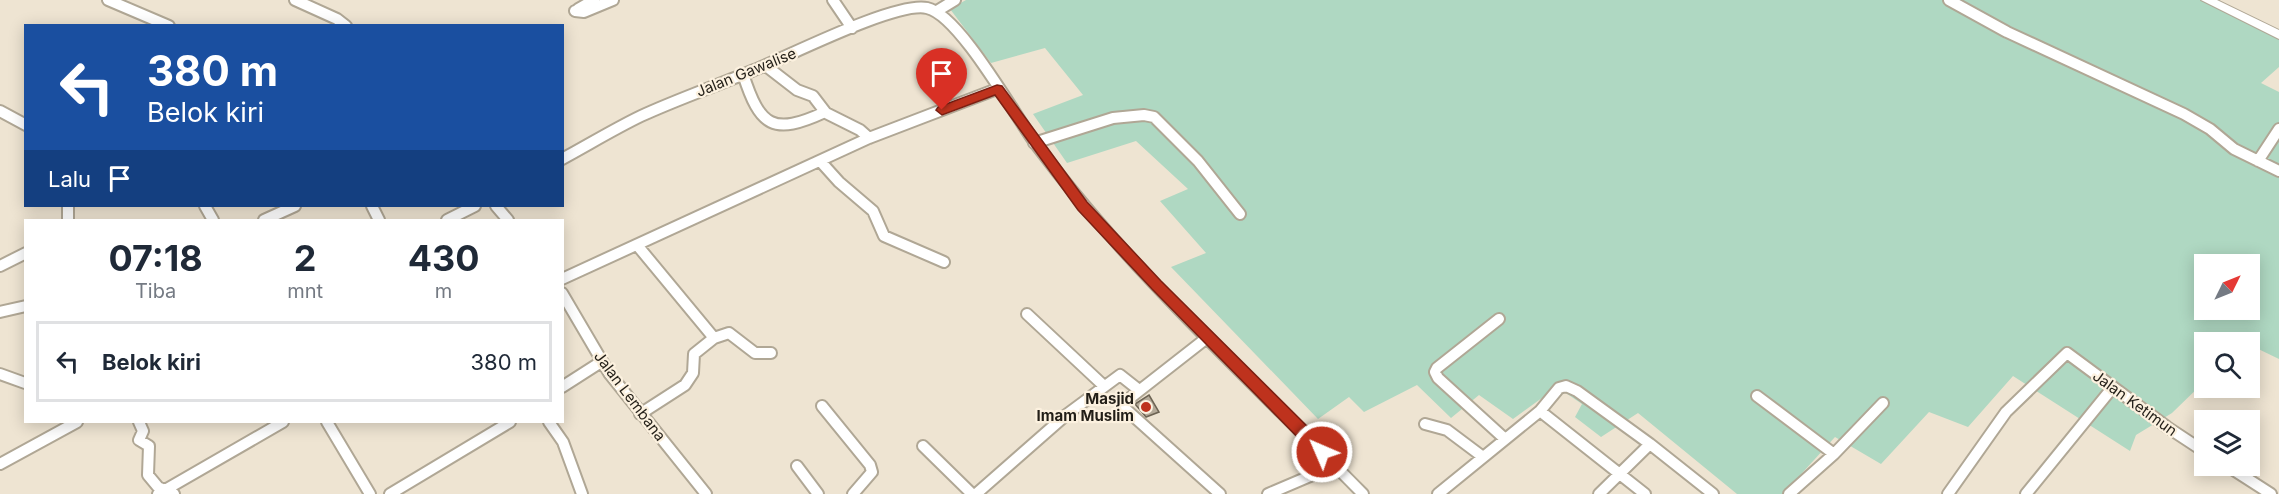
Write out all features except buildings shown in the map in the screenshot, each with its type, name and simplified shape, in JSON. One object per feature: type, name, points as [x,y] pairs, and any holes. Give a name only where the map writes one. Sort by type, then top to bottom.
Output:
[{"type":"street","points":[[108,0],[164,24]]},
{"type":"street","points":[[295,0],[337,18],[344,24]]},
{"type":"street","points":[[594,0],[575,11],[584,12],[613,0]]},
{"type":"street","points":[[833,0],[852,28]]},
{"type":"street","points":[[955,0],[937,11],[959,33],[1034,143],[1083,206],[1208,337],[1364,494]]},
{"type":"street","points":[[1949,0],[2007,32],[2184,114],[2210,129],[2234,149],[2279,171]]},
{"type":"street","points":[[2207,0],[2279,35]]},
{"type":"street","name":"Jalan Gawalise","points":[[564,158],[651,111],[765,66],[852,28],[918,7],[937,11]]},
{"type":"street","points":[[765,66],[797,90],[815,97],[825,112],[860,130],[869,138]]},
{"type":"street","points":[[743,74],[759,115],[780,126],[795,126],[825,112]]},
{"type":"street","points":[[564,278],[869,138],[997,89]]},
{"type":"street","points":[[0,111],[24,124]]},
{"type":"street","points":[[1034,143],[1091,124],[1147,113],[1154,117],[1198,161],[1240,214]]},
{"type":"street","points":[[2258,160],[2279,129]]},
{"type":"street","points":[[821,162],[832,176],[873,211],[878,217],[881,233],[884,236],[944,262]]},
{"type":"street","points":[[266,219],[293,207]]},
{"type":"street","points":[[449,219],[473,207]]},
{"type":"street","points":[[497,207],[507,219]]},
{"type":"street","points":[[637,245],[714,338]]},
{"type":"street","points":[[0,266],[24,254]]},
{"type":"street","name":"Jalan Lembana","points":[[564,296],[601,362],[640,414],[706,494]]},
{"type":"street","points":[[0,312],[24,306]]},
{"type":"street","points":[[1028,314],[1104,386]]},
{"type":"street","points":[[1499,319],[1437,368],[1435,372],[1438,378],[1505,439]]},
{"type":"street","points":[[640,414],[678,391],[689,380],[693,372],[693,354],[714,338],[729,333],[755,353],[771,352]]},
{"type":"street","points":[[1208,337],[1121,404],[1122,409],[1220,494]]},
{"type":"street","name":"Jalan Ketimun","points":[[1948,494],[2006,412],[2067,352],[2194,444]]},
{"type":"street","points":[[564,386],[601,362]]},
{"type":"street","points":[[0,374],[24,382]]},
{"type":"street","points":[[923,446],[974,494],[1066,415],[1121,375],[1139,390]]},
{"type":"street","points":[[1438,494],[1540,411],[1559,388],[1570,387],[1650,444],[1713,494]]},
{"type":"street","points":[[2026,494],[2113,387]]},
{"type":"street","points":[[1757,396],[1834,454]]},
{"type":"street","points":[[1789,494],[1834,454],[1883,403]]},
{"type":"street","points":[[822,406],[870,465],[872,472],[868,479],[853,494]]},
{"type":"street","points":[[1540,411],[1645,494]]},
{"type":"street","points":[[0,464],[75,423]]},
{"type":"street","points":[[139,423],[143,431],[140,440],[149,446],[148,475],[153,483],[166,492],[281,423]]},
{"type":"street","points":[[328,423],[370,494]]},
{"type":"street","points":[[390,494],[508,423]]},
{"type":"street","points":[[550,423],[563,442],[582,494]]},
{"type":"street","points":[[1425,424],[1447,430],[1483,457]]},
{"type":"street","points":[[1599,494],[1650,444]]},
{"type":"street","points":[[1268,494],[1336,465]]},
{"type":"street","points":[[797,466],[818,494]]},
{"type":"street","points":[[2243,476],[2271,494]]},
{"type":"green space","points":[[966,0],[2207,0],[2279,34],[2279,67],[2261,83],[2279,92],[2279,359],[2260,350],[2260,332],[2194,332],[2194,392],[2172,413],[2136,435],[2130,451],[2013,376],[1968,427],[1929,412],[1881,464],[1835,437],[1783,494],[1737,494],[1638,413],[1601,437],[1575,417],[1582,404],[1557,387],[1513,419],[1479,395],[1451,418],[1417,385],[1364,412],[1349,397],[1318,419],[1171,267],[1206,253],[1160,201],[1188,189],[1136,141],[1067,163],[1033,114],[1083,95],[1045,48],[991,63],[950,9]]},
{"type":"place","name":"Masjid Imam Muslim","points":[[1146,407]]},
{"type":"route","points":[[942,110],[997,89],[1034,143],[1083,206],[1156,285],[1322,452]]}]
